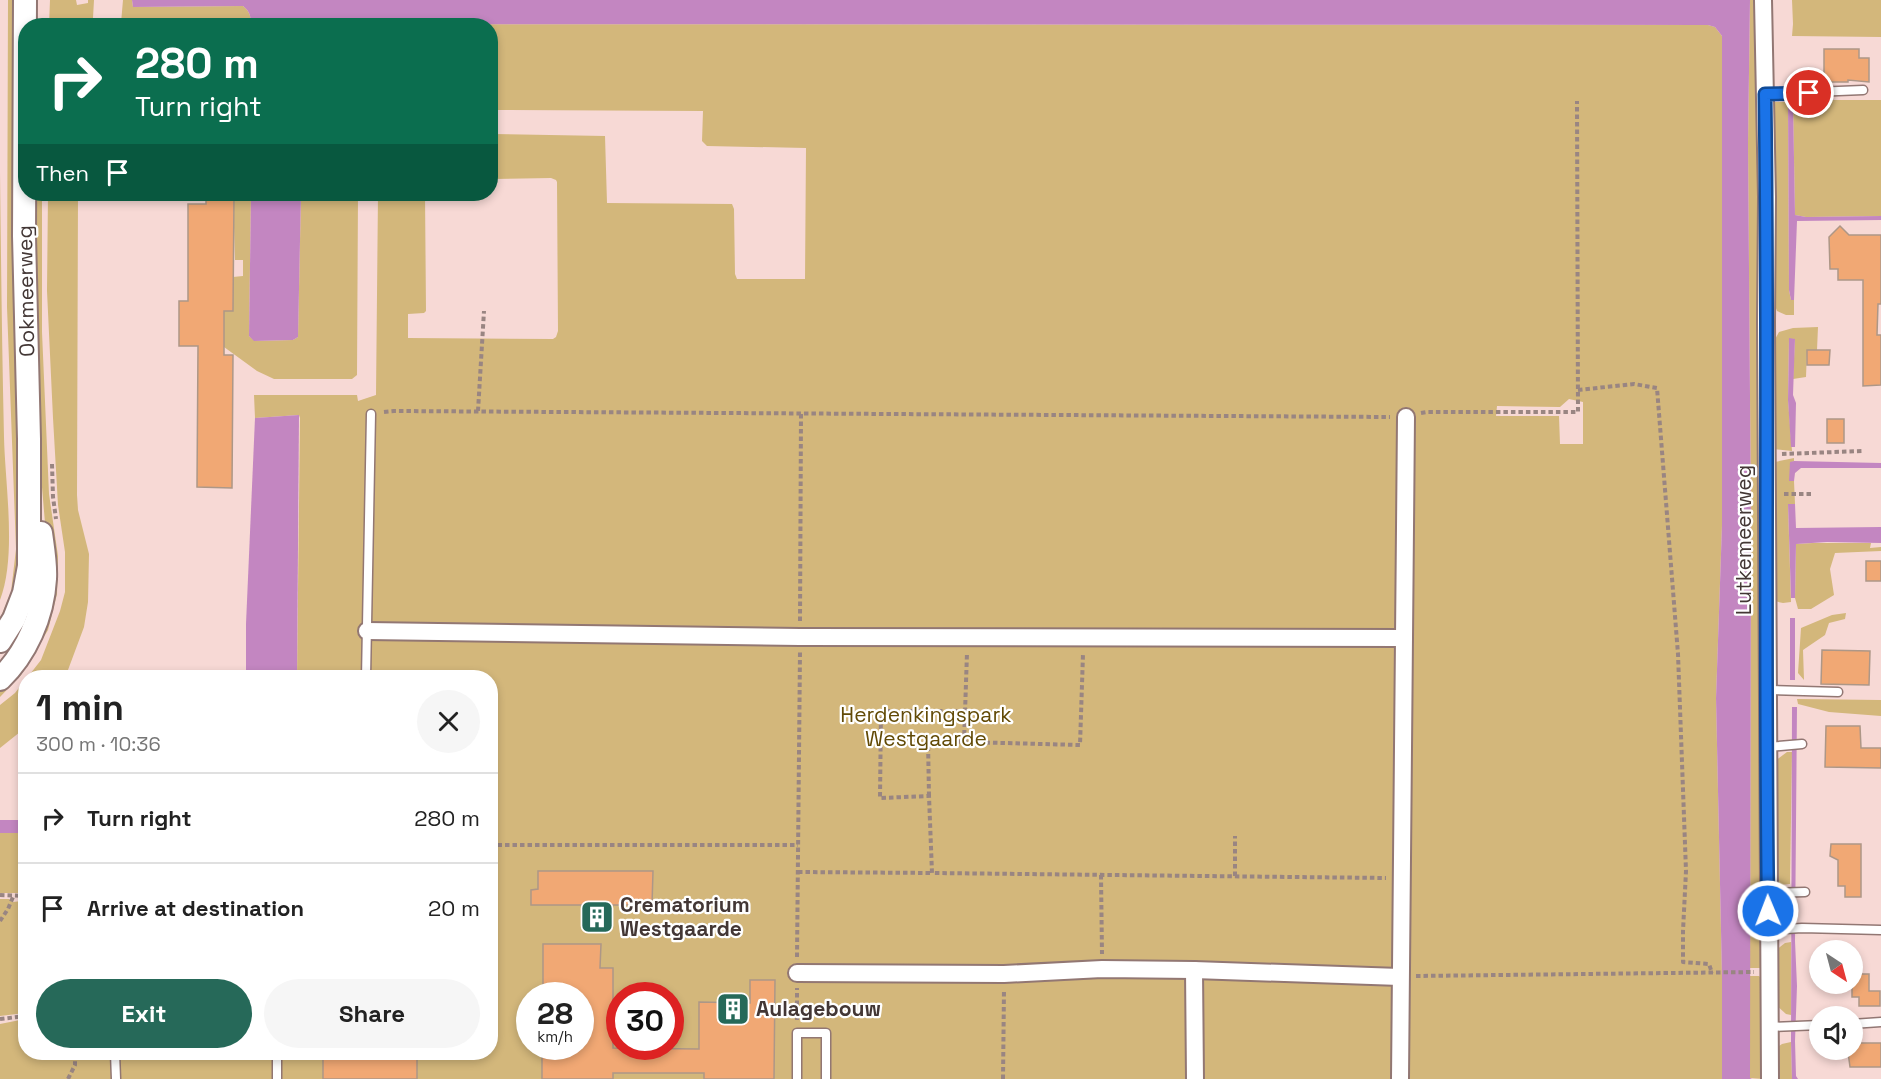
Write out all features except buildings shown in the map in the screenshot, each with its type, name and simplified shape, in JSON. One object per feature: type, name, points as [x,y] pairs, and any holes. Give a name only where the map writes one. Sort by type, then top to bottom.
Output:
[{"type":"main road","name":"Ookmeerweg","points":[[25,0],[25,18]]},
{"type":"main road","name":"Ookmeerweg","points":[[0,641],[14,619],[24,593],[29,566],[24,201]]},
{"type":"main road","name":"Ookmeerweg","points":[[0,679],[20,656],[29,639],[39,613],[45,579],[29,439]]},
{"type":"street","name":"Lutkemeerweg","points":[[1763,0],[1767,197],[1767,690],[1775,746],[1768,893],[1776,930],[1777,1027],[1770,1079]]},
{"type":"street","points":[[1400,1079],[1406,417]]},
{"type":"street","points":[[367,631],[800,637],[1404,638]]},
{"type":"street","points":[[797,973],[1004,974],[1102,969],[1400,977]]},
{"type":"street","points":[[1194,970],[1195,1079]]},
{"type":"lane","points":[[1765,94],[1863,90]]},
{"type":"lane","points":[[366,670],[371,414]]},
{"type":"lane","points":[[1767,690],[1838,692]]},
{"type":"lane","points":[[1775,746],[1802,744]]},
{"type":"lane","points":[[1768,893],[1804,892]]},
{"type":"lane","points":[[1776,930],[1802,928],[1881,930]]},
{"type":"lane","points":[[1863,1023],[1881,1023]]},
{"type":"lane","points":[[1777,1027],[1809,1025]]},
{"type":"lane","points":[[797,1079],[797,1033],[826,1033],[826,1079]]},
{"type":"lane","points":[[115,1060],[116,1079]]},
{"type":"lane","points":[[277,1079],[278,1060]]},
{"type":"path","points":[[371,414],[394,411],[478,411],[1406,417],[1427,412],[1578,412],[1577,101]]},
{"type":"path","points":[[478,411],[484,311]]},
{"type":"path","points":[[1578,390],[1634,384],[1657,388],[1678,666],[1686,871],[1683,972]]},
{"type":"path","points":[[1790,454],[1862,451]]},
{"type":"path","points":[[1767,495],[1813,494]]},
{"type":"path","points":[[964,742],[968,637]]},
{"type":"path","points":[[932,873],[928,741],[1080,745],[1083,637]]},
{"type":"path","points":[[929,796],[880,798],[881,711],[965,711]]},
{"type":"path","points":[[1235,836],[1235,876]]},
{"type":"path","points":[[498,845],[798,845]]},
{"type":"path","points":[[797,1033],[798,872],[1401,878]]},
{"type":"path","points":[[1101,875],[1102,969]]},
{"type":"path","points":[[0,896],[18,897]]},
{"type":"path","points":[[0,921],[9,909],[13,897]]},
{"type":"path","points":[[1683,963],[1709,964],[1714,973]]},
{"type":"path","points":[[1400,977],[1758,972]]},
{"type":"path","points":[[1003,1079],[1004,974]]},
{"type":"path","points":[[0,1020],[18,1017]]},
{"type":"path","points":[[68,1079],[75,1060]]},
{"type":"green space","points":[[8,0],[14,0],[23,558],[0,634],[0,619],[11,592],[16,549],[7,307]]},
{"type":"green space","points":[[50,0],[76,0],[77,5],[94,0],[93,18],[49,18]]},
{"type":"green space","points":[[123,0],[132,0],[133,7],[243,6],[251,18],[121,18]]},
{"type":"green space","points":[[1750,0],[1760,0],[1763,968],[1750,968],[1751,523],[1748,143]]},
{"type":"green space","points":[[1792,0],[1881,0],[1881,37],[1792,36]]},
{"type":"green space","name":"Herdenkingspark Westgaarde","points":[[498,24],[1708,25],[1715,27],[1722,36],[1722,525],[1716,698],[1722,1079],[0,1079],[0,1024],[18,1020],[18,1060],[498,1060],[498,670],[297,670],[300,418],[299,415],[255,418],[254,395],[357,395],[358,401],[376,395],[378,201],[425,201],[426,311],[408,314],[408,338],[553,339],[556,337],[558,331],[557,182],[551,178],[498,179],[498,134],[605,136],[607,203],[732,204],[737,279],[805,279],[806,148],[707,146],[702,141],[703,111],[498,110]],"holes":[[[1569,399],[1583,402],[1583,444],[1560,444],[1559,416],[1496,416],[1497,406],[1560,407]]]},
{"type":"green space","points":[[1881,100],[1881,216],[1806,217],[1795,215],[1793,101]]},
{"type":"green space","points":[[1775,102],[1788,102],[1789,290],[1791,300],[1794,300],[1794,315],[1786,315],[1777,311],[1773,300],[1772,108]]},
{"type":"green space","points":[[0,172],[4,437],[9,541],[8,563],[0,600]]},
{"type":"green space","points":[[34,201],[42,201],[42,332],[49,494],[58,556],[57,594],[48,630],[24,670],[18,670],[18,678],[0,697],[0,688],[12,676],[45,523],[40,463]]},
{"type":"green space","points":[[48,201],[78,201],[77,495],[78,510],[89,554],[88,602],[84,627],[68,670],[33,670],[41,660],[65,592],[65,552],[58,505],[47,291]]},
{"type":"green space","points":[[233,201],[251,201],[249,336],[255,341],[293,340],[298,337],[301,201],[358,201],[357,375],[352,379],[274,379],[257,371],[224,347],[224,311],[233,311],[233,277],[243,276],[243,260],[235,260]]},
{"type":"green space","points":[[1818,327],[1817,350],[1807,350],[1806,377],[1793,379],[1795,339],[1789,339],[1788,400],[1792,451],[1773,449],[1773,343],[1779,332],[1793,328]]},
{"type":"green space","points":[[1794,458],[1794,461],[1790,463],[1790,481],[1794,481],[1795,504],[1788,504],[1791,602],[1783,603],[1774,601],[1775,462]]},
{"type":"green space","points":[[1871,543],[1870,548],[1881,547],[1881,551],[1835,553],[1830,569],[1834,595],[1811,609],[1798,609],[1795,598],[1796,544]]},
{"type":"green space","points":[[1846,613],[1845,619],[1829,623],[1825,635],[1803,650],[1804,680],[1798,673],[1801,628],[1832,615]]},
{"type":"green space","points":[[18,689],[18,734],[0,748],[0,705]]},
{"type":"green space","points":[[1797,699],[1881,700],[1881,716],[1829,712],[1798,704]]},
{"type":"green space","points":[[1787,752],[1792,752],[1790,884],[1780,885],[1776,879],[1775,761]]},
{"type":"green space","points":[[0,833],[18,833],[18,893],[0,893]]},
{"type":"green space","points":[[0,899],[9,899],[13,902],[18,901],[18,1014],[0,1016]]},
{"type":"green space","points":[[1791,942],[1791,1015],[1786,1014],[1775,1004],[1775,951],[1785,943]]},
{"type":"green space","points":[[1750,976],[1759,976],[1762,979],[1763,1079],[1750,1078]]},
{"type":"green space","points":[[1791,1042],[1792,1079],[1775,1079],[1775,1049]]},
{"type":"shaded area","points":[[132,0],[1750,0],[1748,143],[1751,523],[1750,1078],[1752,1079],[1722,1079],[1716,698],[1722,525],[1722,36],[1715,27],[1708,25],[498,24],[498,18],[251,18],[243,6],[133,7]]},
{"type":"shaded area","points":[[1793,101],[1795,215],[1806,217],[1881,216],[1881,220],[1797,221],[1794,300],[1791,300],[1789,290],[1788,102]]},
{"type":"shaded area","points":[[251,201],[301,201],[298,337],[293,340],[254,341],[249,336]]},
{"type":"shaded area","points":[[1789,338],[1795,339],[1793,395],[1796,403],[1795,447],[1791,447],[1788,400]]},
{"type":"shaded area","points":[[299,415],[297,670],[246,670],[255,418]]},
{"type":"shaded area","points":[[1790,462],[1881,463],[1881,468],[1801,468],[1795,473],[1794,481],[1789,481]]},
{"type":"shaded area","points":[[1788,504],[1795,504],[1796,528],[1881,527],[1881,543],[1796,544],[1795,598],[1791,598]]},
{"type":"shaded area","points":[[1790,618],[1795,618],[1795,680],[1790,680]]},
{"type":"shaded area","points":[[1792,707],[1797,707],[1795,1041],[1798,1079],[1792,1079],[1791,1042]]},
{"type":"shaded area","points":[[0,820],[18,820],[18,833],[0,833]]},
{"type":"place","name":"Crematorium Westgaarde","points":[[597,917]]},
{"type":"place","name":"Aulagebouw","points":[[733,1009]]},
{"type":"route","points":[[1768,911],[1765,94],[1809,93]]}]
